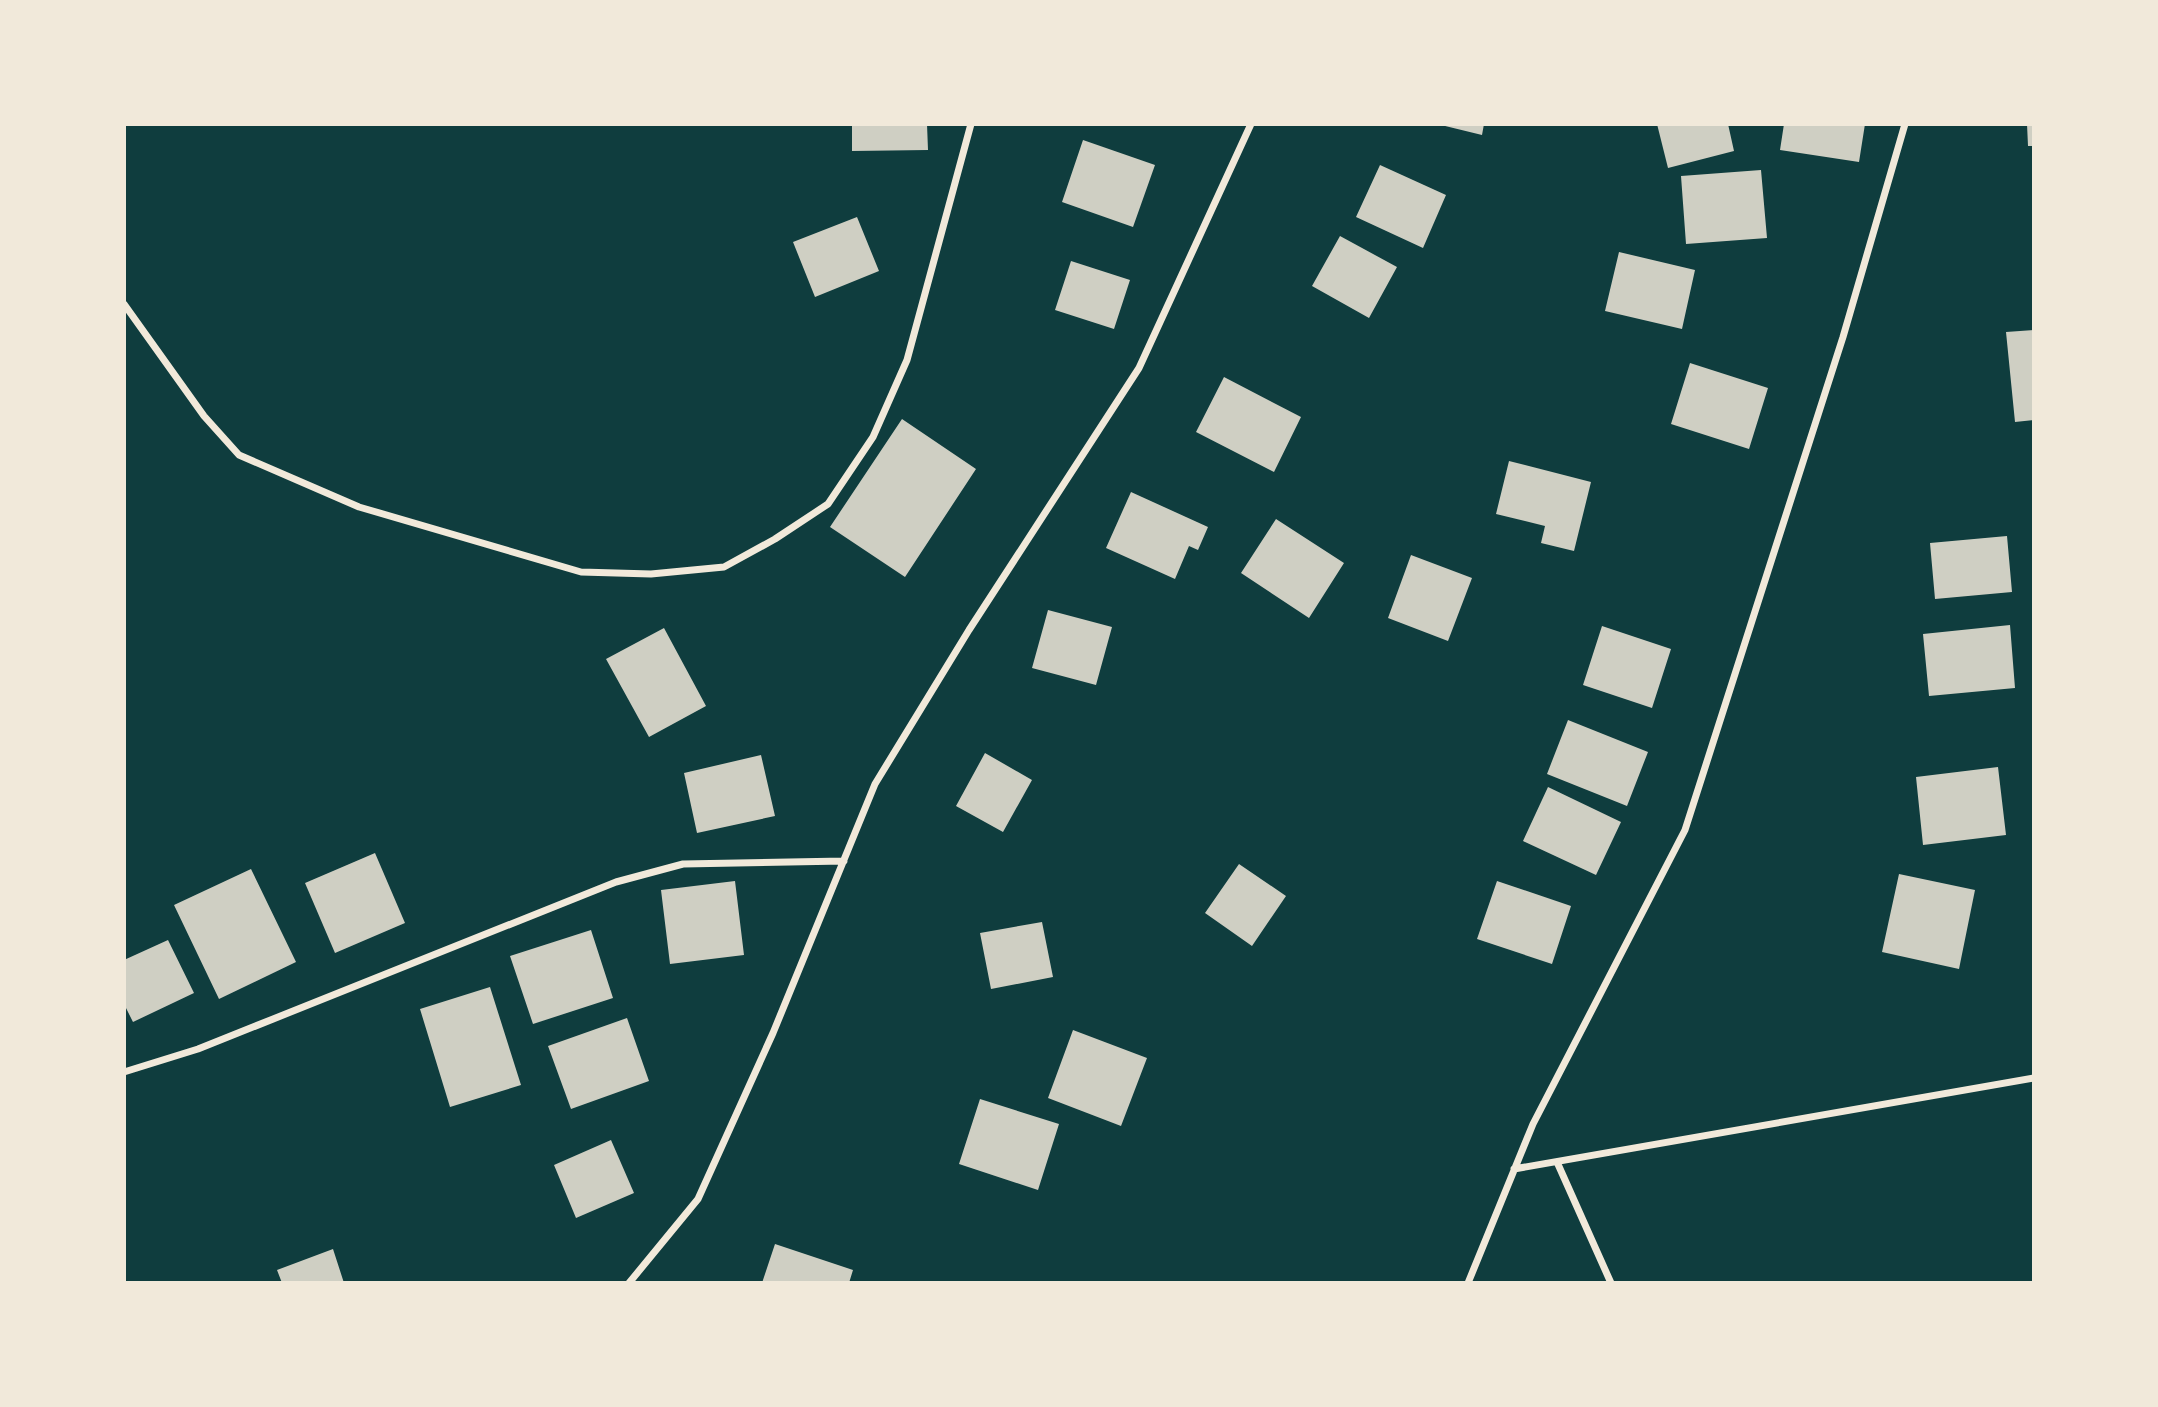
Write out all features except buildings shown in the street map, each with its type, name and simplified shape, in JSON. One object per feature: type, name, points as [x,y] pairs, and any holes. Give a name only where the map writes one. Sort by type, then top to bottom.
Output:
[{"type":"street","points":[[124,304],[204,416],[239,455],[359,507],[581,572],[651,574],[724,567],[775,539],[828,504],[873,437],[907,360],[971,124]]},
{"type":"street","points":[[629,1283],[698,1199],[773,1033],[875,783],[969,630],[1139,368],[1251,124]]},
{"type":"street","points":[[1468,1283],[1533,1124],[1685,830],[1838,350],[1905,124]]},
{"type":"street","points":[[124,1072],[198,1049],[616,882],[683,864],[844,861]]},
{"type":"street","points":[[1514,1169],[2034,1078]]},
{"type":"street","points":[[1557,1162],[1611,1283]]}]
